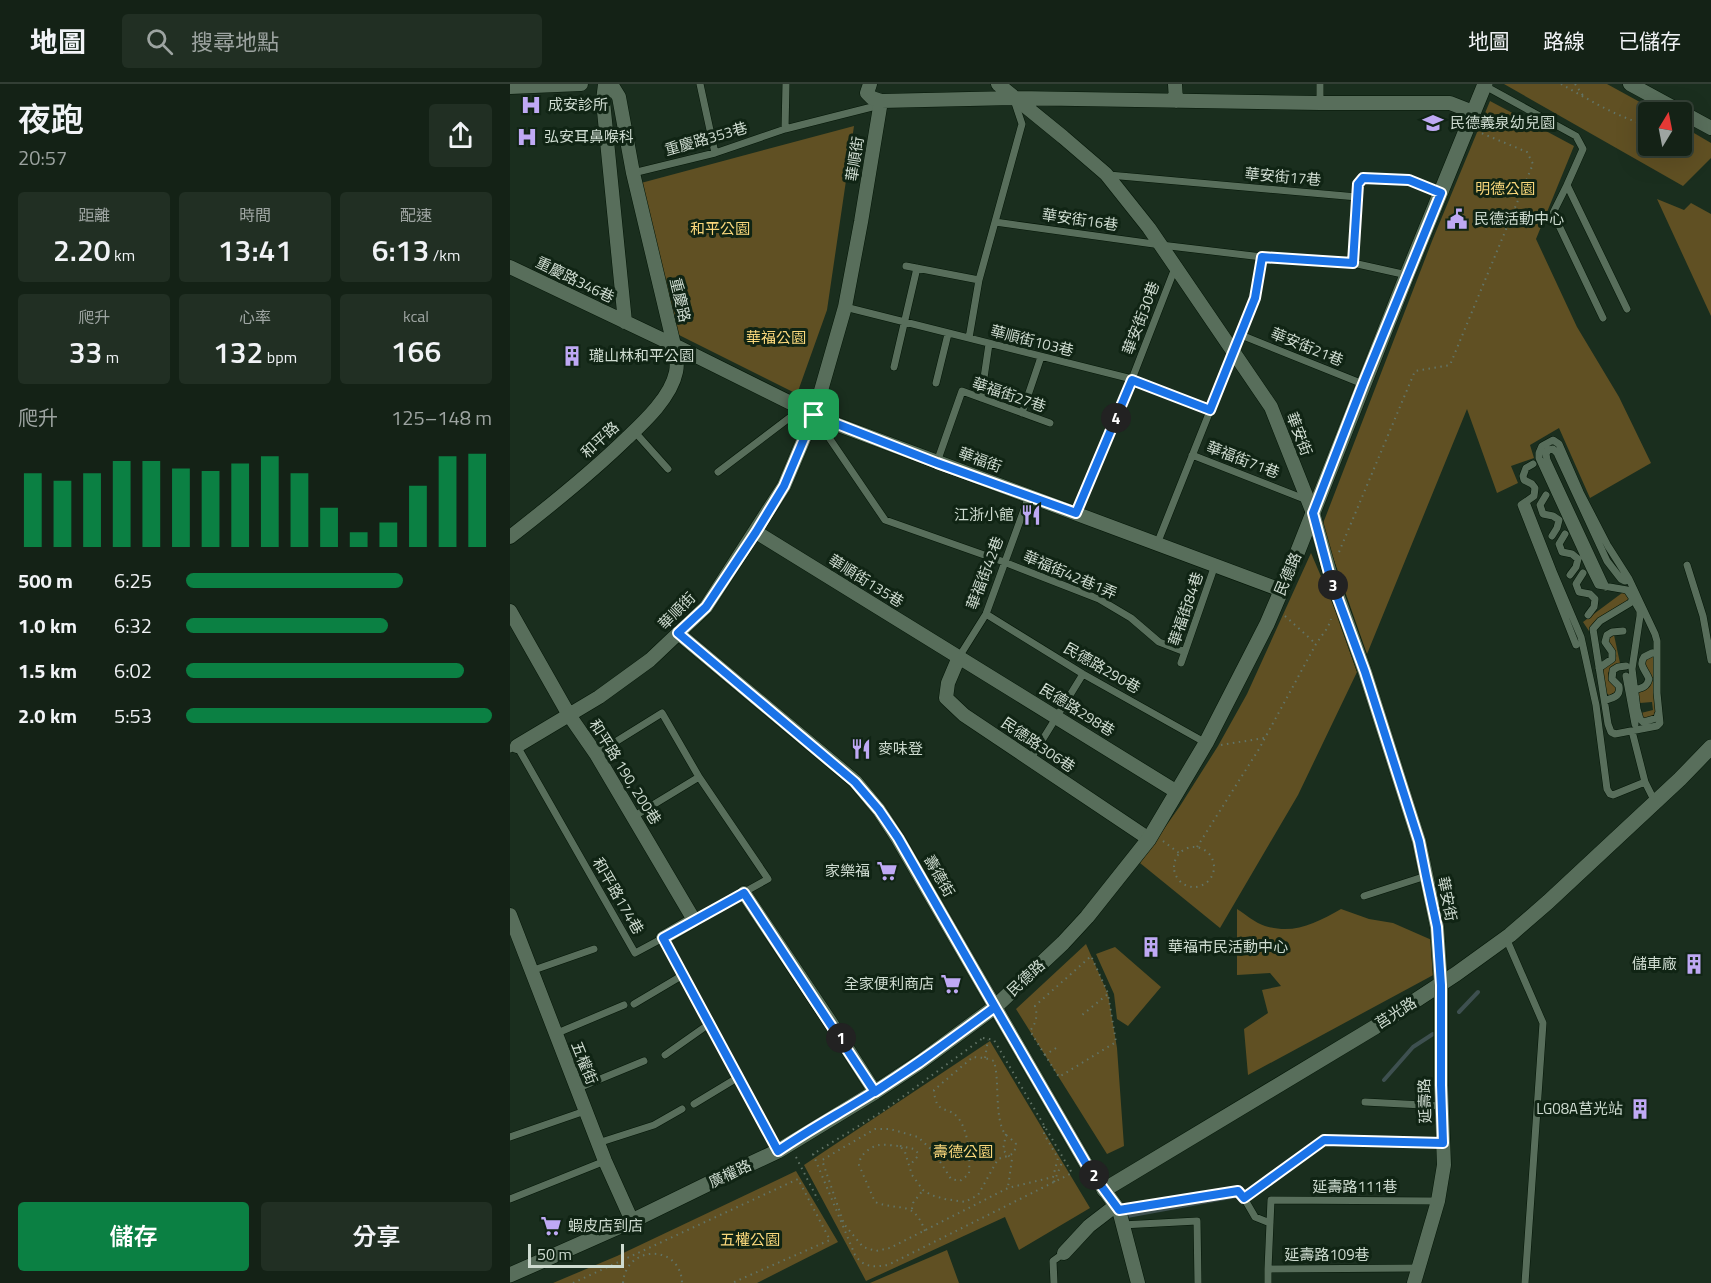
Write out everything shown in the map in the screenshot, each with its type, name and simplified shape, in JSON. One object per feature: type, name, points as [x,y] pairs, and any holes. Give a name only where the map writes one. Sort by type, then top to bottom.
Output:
[{"type":"street","points":[[510,87],[581,84]]},
{"type":"street","points":[[605,84],[603,101],[625,322]]},
{"type":"street","name":"重慶路","points":[[611,84],[619,98],[633,173],[674,345]]},
{"type":"street","points":[[870,84],[867,93],[881,103],[1013,98],[1450,103],[1473,112]]},
{"type":"street","name":"華安街","points":[[998,84],[1106,174],[1149,228],[1271,407],[1310,506],[1330,577],[1365,672],[1419,841],[1437,927],[1441,985]]},
{"type":"street","points":[[1175,84],[1176,101]]},
{"type":"street","points":[[1630,84],[1711,128]]},
{"type":"street","name":"民德路","points":[[995,1007],[1063,943],[1154,838],[1177,792],[1212,745],[1267,624],[1310,506],[1363,384],[1485,85]]},
{"type":"street","name":"華順街","points":[[514,748],[599,697],[650,660],[706,607],[784,486],[845,307],[881,103]]},
{"type":"street","name":"重慶路346巷","points":[[510,267],[625,322]]},
{"type":"street","name":"重慶路","points":[[625,322],[674,345]]},
{"type":"street","name":"華福街","points":[[674,345],[808,412],[937,463],[1029,495],[1281,590]]},
{"type":"street","name":"和平路","points":[[510,537],[600,464],[652,414],[673,383],[678,364],[674,345]]},
{"type":"street","name":"華順街135巷","points":[[756,532],[959,657]]},
{"type":"street","name":"和平路 190, 200巷","points":[[510,610],[569,715],[596,754],[694,920]]},
{"type":"street","name":"壽德街","points":[[678,633],[855,782],[879,810],[898,838],[1089,1169],[1117,1208]]},
{"type":"street","name":"民德路298巷","points":[[959,657],[1177,792]]},
{"type":"street","name":"民德路306巷","points":[[959,657],[948,684],[946,698],[964,715],[1030,760],[1154,838]]},
{"type":"street","name":"莒光路","points":[[1104,1190],[1441,985],[1506,938],[1548,902],[1711,747]]},
{"type":"street","points":[[744,893],[875,1092]]},
{"type":"street","name":"五權街","points":[[510,915],[585,1112],[632,1221]]},
{"type":"street","points":[[663,938],[694,920]]},
{"type":"street","name":"延壽路","points":[[1414,1283],[1438,1201],[1444,1165],[1441,985]]},
{"type":"street","name":"廣權路","points":[[510,1275],[632,1221],[783,1148],[919,1063],[995,1007]]},
{"type":"street","points":[[1064,1253],[1089,1226],[1117,1208],[1138,1283]]},
{"type":"lane","points":[[700,84],[715,153]]},
{"type":"lane","points":[[785,129],[786,84]]},
{"type":"lane","points":[[1320,84],[1320,103]]},
{"type":"lane","points":[[1485,85],[1576,136],[1583,149],[1553,213],[1603,318]]},
{"type":"lane","points":[[969,339],[979,280],[1022,124],[1013,98]]},
{"type":"lane","name":"重慶路353巷","points":[[633,173],[715,153],[785,129],[881,103]]},
{"type":"lane","name":"華安街17巷","points":[[1106,174],[1357,197]]},
{"type":"lane","points":[[1353,263],[1358,184],[1363,178],[1409,180],[1441,193]]},
{"type":"lane","points":[[1567,185],[1627,309]]},
{"type":"lane","name":"華安街16巷","points":[[994,222],[1262,257],[1353,263],[1407,275]]},
{"type":"lane","points":[[1192,455],[1255,298],[1262,257]]},
{"type":"lane","points":[[906,266],[979,280]]},
{"type":"lane","name":"華安街30巷","points":[[1076,513],[1132,380],[1175,267]]},
{"type":"lane","points":[[894,367],[917,268]]},
{"type":"lane","name":"華順街103巷","points":[[845,307],[1132,380],[1210,410]]},
{"type":"lane","points":[[936,383],[948,334]]},
{"type":"lane","name":"華安街21巷","points":[[1241,335],[1363,384]]},
{"type":"lane","points":[[981,398],[989,344]]},
{"type":"lane","points":[[1022,413],[1041,357]]},
{"type":"lane","name":"華福街27巷","points":[[937,463],[963,391],[1050,423]]},
{"type":"lane","points":[[718,472],[808,412]]},
{"type":"lane","name":"華福街42巷1弄","points":[[808,412],[885,520],[1004,562],[1099,599],[1131,618],[1159,642],[1185,652]]},
{"type":"lane","points":[[634,431],[668,469]]},
{"type":"lane","points":[[1633,599],[1600,621],[1593,629],[1611,732],[1615,734],[1633,728],[1657,726],[1660,723],[1657,641],[1629,579],[1608,546],[1580,492],[1559,444],[1552,440],[1546,443],[1542,446],[1539,458],[1598,585],[1628,590],[1640,611],[1632,669],[1634,690],[1640,718],[1643,722],[1657,718],[1658,711]]},
{"type":"lane","name":"華福街71巷","points":[[1157,544],[1192,455],[1310,506]]},
{"type":"lane","points":[[1533,464],[1526,468],[1523,476],[1524,480],[1532,484],[1534,496],[1521,505],[1576,645]]},
{"type":"lane","name":"華福街42巷","points":[[959,657],[986,614],[1029,495]]},
{"type":"lane","points":[[1546,495],[1540,505],[1540,510],[1543,514],[1559,520],[1552,536]]},
{"type":"lane","points":[[1526,502],[1581,637],[1596,705],[1606,789],[1613,795],[1645,782]]},
{"type":"lane","points":[[1565,534],[1560,539],[1559,549],[1578,559],[1570,575]]},
{"type":"lane","name":"華福街84巷","points":[[1181,663],[1215,564]]},
{"type":"lane","points":[[1687,565],[1703,616],[1711,660]]},
{"type":"lane","points":[[1583,573],[1576,584],[1577,589],[1579,592],[1590,594],[1595,599],[1594,607],[1588,615]]},
{"type":"lane","name":"民德路290巷","points":[[986,614],[1083,674],[1212,745]]},
{"type":"lane","points":[[1599,668],[1610,662],[1613,656],[1605,642],[1607,635],[1623,631]]},
{"type":"lane","points":[[1634,690],[1645,687],[1648,683],[1649,679],[1641,661],[1652,653]]},
{"type":"lane","points":[[1605,701],[1618,694],[1619,686],[1612,679],[1613,670],[1626,666]]},
{"type":"lane","points":[[1030,760],[1083,674]]},
{"type":"lane","points":[[1626,676],[1633,728],[1645,782],[1655,802]]},
{"type":"lane","points":[[596,754],[662,713],[699,777],[768,879],[694,920]]},
{"type":"lane","name":"和平路174巷","points":[[514,748],[635,953],[663,938],[737,1078],[783,1148]]},
{"type":"lane","points":[[633,817],[699,777]]},
{"type":"lane","points":[[1364,896],[1426,876]]},
{"type":"lane","points":[[1506,938],[1543,1023],[1525,1283]]},
{"type":"lane","points":[[531,970],[594,949]]},
{"type":"lane","points":[[634,1004],[683,975]]},
{"type":"lane","points":[[555,1034],[624,1005]]},
{"type":"lane","points":[[665,1055],[709,1024]]},
{"type":"lane","points":[[576,1089],[644,1061]]},
{"type":"lane","points":[[694,1104],[737,1078]]},
{"type":"lane","points":[[1365,1102],[1442,1106]]},
{"type":"lane","points":[[598,1143],[654,1125],[682,1109]]},
{"type":"lane","points":[[510,1137],[585,1112]]},
{"type":"lane","points":[[1270,1222],[1255,1217],[1244,1198],[1324,1140],[1443,1143]]},
{"type":"lane","points":[[510,1199],[605,1161]]},
{"type":"lane","name":"延壽路111巷","points":[[1271,1200],[1438,1201]]},
{"type":"lane","name":"延壽路109巷","points":[[1271,1200],[1268,1269],[1419,1269]]},
{"type":"lane","points":[[1122,1225],[1197,1221],[1198,1283]]},
{"type":"lane","points":[[1054,1283],[1053,1261],[1064,1253]]},
{"type":"lane","points":[[1268,1269],[1268,1283]]},
{"type":"path","points":[[1561,84],[1600,106],[1638,122]]},
{"type":"path","points":[[1575,84],[1584,97]]},
{"type":"path","points":[[1339,553],[1415,371],[1450,364],[1533,164],[1527,152],[1477,131]]},
{"type":"path","points":[[1282,614],[1316,644]]},
{"type":"path","points":[[1197,847],[1259,749],[1332,618]]},
{"type":"path","points":[[1212,745],[1264,738]]},
{"type":"path","points":[[1154,838],[1179,854]]},
{"type":"path","points":[[1197,847],[1209,853],[1215,865],[1214,872],[1211,878],[1201,886],[1188,886],[1177,878],[1174,866],[1184,849],[1197,847]]},
{"type":"path","points":[[1091,956],[1108,994],[1116,1042],[1059,1077],[1045,1055],[1030,1031],[1038,1014],[1035,1006],[1091,956]]},
{"type":"path","points":[[1082,1015],[1108,994]]},
{"type":"path","points":[[983,1038],[994,1040],[1044,1125],[1072,1173],[888,1265],[874,1268],[864,1264],[855,1255],[813,1154],[883,1111],[983,1038]]},
{"type":"path","points":[[985,1058],[988,1039]]},
{"type":"path","points":[[1045,1055],[1056,1048]]},
{"type":"path","points":[[900,1146],[905,1152],[912,1175],[923,1190],[945,1199],[965,1202],[978,1195],[998,1159],[1014,1154],[1016,1144],[1006,1134],[999,1113],[997,1071],[994,1061],[974,1057],[934,1090],[934,1099],[938,1106],[958,1118],[966,1134],[969,1174],[960,1181],[951,1179],[928,1145],[918,1137],[890,1129],[875,1129],[822,1160],[844,1224],[864,1247],[876,1251],[890,1248],[1008,1188],[1053,1177],[1058,1158],[1044,1134],[1044,1125]]},
{"type":"path","points":[[1006,1134],[1003,1149],[1012,1158],[1008,1188]]},
{"type":"path","points":[[910,1165],[918,1153],[914,1149],[900,1146],[880,1145],[862,1154],[859,1160],[875,1202],[886,1206],[912,1209],[920,1218],[925,1231]]},
{"type":"path","points":[[783,1148],[819,1200]]},
{"type":"path","points":[[1054,1182],[1063,1158]]},
{"type":"path","points":[[573,1283],[798,1179],[830,1240],[732,1283]]},
{"type":"path","points":[[912,1209],[913,1203],[923,1190]]},
{"type":"path","points":[[1117,1208],[1238,1191],[1244,1198]]},
{"type":"path","points":[[623,1283],[625,1270],[631,1262],[639,1256],[657,1254],[666,1256],[674,1262],[679,1270],[682,1283]]},
{"type":"green space","points":[[1504,84],[1607,84],[1640,102],[1638,156],[1692,156],[1692,132],[1711,143],[1711,158],[1683,186]]},
{"type":"green space","name":"明德公園","points":[[1490,101],[1574,146],[1536,239],[1577,327],[1619,397],[1651,463],[1590,498],[1559,428],[1530,445],[1534,458],[1511,466],[1518,483],[1497,493],[1467,409],[1367,654],[1322,526],[1432,241]]},
{"type":"green space","name":"和平公園","points":[[854,126],[827,310],[797,394],[677,334],[641,183]]},
{"type":"green space","points":[[1657,199],[1684,210],[1691,203],[1711,214],[1711,316]]},
{"type":"green space","points":[[1311,553],[1335,609],[1357,672],[1298,795],[1220,928],[1140,863],[1218,746],[1247,694]]},
{"type":"green space","points":[[1622,593],[1626,593],[1629,597],[1627,602],[1600,618],[1589,631],[1583,622]]},
{"type":"green space","points":[[1614,635],[1620,663],[1613,666],[1608,673],[1616,688],[1614,694],[1609,695],[1606,693],[1602,672],[1616,657],[1608,641]]},
{"type":"green space","points":[[1655,655],[1656,715],[1645,719],[1641,713],[1653,710],[1652,702],[1640,703],[1638,693],[1651,684],[1652,678],[1645,667],[1646,658]]},
{"type":"green space","points":[[1237,909],[1265,926],[1286,929],[1305,926],[1341,909],[1369,919],[1393,923],[1434,941],[1437,973],[1248,1075],[1244,1029],[1268,1013],[1262,990],[1281,986],[1270,973],[1237,975]]},
{"type":"green space","points":[[1086,944],[1108,994],[1117,1048],[1124,1146],[1107,1154],[1016,1009]]},
{"type":"green space","points":[[1115,947],[1161,987],[1128,1026],[1117,1019],[1114,994],[1096,954]]},
{"type":"green space","name":"壽德公園","points":[[990,1041],[1090,1208],[1019,1250],[1005,1217],[866,1281],[804,1165]]},
{"type":"green space","name":"五權公園","points":[[796,1171],[838,1242],[757,1283],[553,1283],[617,1256]]},
{"type":"green space","points":[[947,1250],[959,1283],[870,1283]]},
{"type":"waterway","points":[[1459,1012],[1478,992]]},
{"type":"waterway","points":[[1384,1080],[1413,1047],[1433,1034]]},
{"type":"waterway","points":[[1127,1216],[1236,1196]]},
{"type":"place","name":"成安診所","points":[[531,105]]},
{"type":"place","name":"民德義泉幼兒園","points":[[1433,123]]},
{"type":"place","name":"弘安耳鼻喉科","points":[[527,137]]},
{"type":"place","name":"民德活動中心","points":[[1457,219]]},
{"type":"place","name":"瓏山林和平公園","points":[[572,356]]},
{"type":"place","name":"江浙小館","points":[[1031,515]]},
{"type":"place","name":"麥味登","points":[[861,749]]},
{"type":"place","name":"家樂福","points":[[887,871]]},
{"type":"place","name":"華福市民活動中心","points":[[1151,947]]},
{"type":"place","name":"儲車廠","points":[[1694,964]]},
{"type":"place","name":"全家便利商店","points":[[951,984]]},
{"type":"place","name":"LG08A莒光站","points":[[1640,1109]]},
{"type":"place","name":"蝦皮店到店","points":[[551,1226]]},
{"type":"route","points":[[814,415],[784,486],[756,532],[706,607],[678,633],[855,782],[879,810],[898,838],[995,1007],[875,1092],[744,893],[663,938],[778,1151],[875,1092],[919,1063],[995,1007],[1089,1169],[1119,1210],[1238,1191],[1244,1198],[1324,1140],[1443,1143],[1441,985],[1437,927],[1419,841],[1365,672],[1330,577],[1313,513],[1441,193],[1409,180],[1363,178],[1358,184],[1353,263],[1262,257],[1255,298],[1210,410],[1132,380],[1076,513],[937,463],[814,415]]},
{"type":"park label","name":"華福公園","points":[[776,338]]}]
